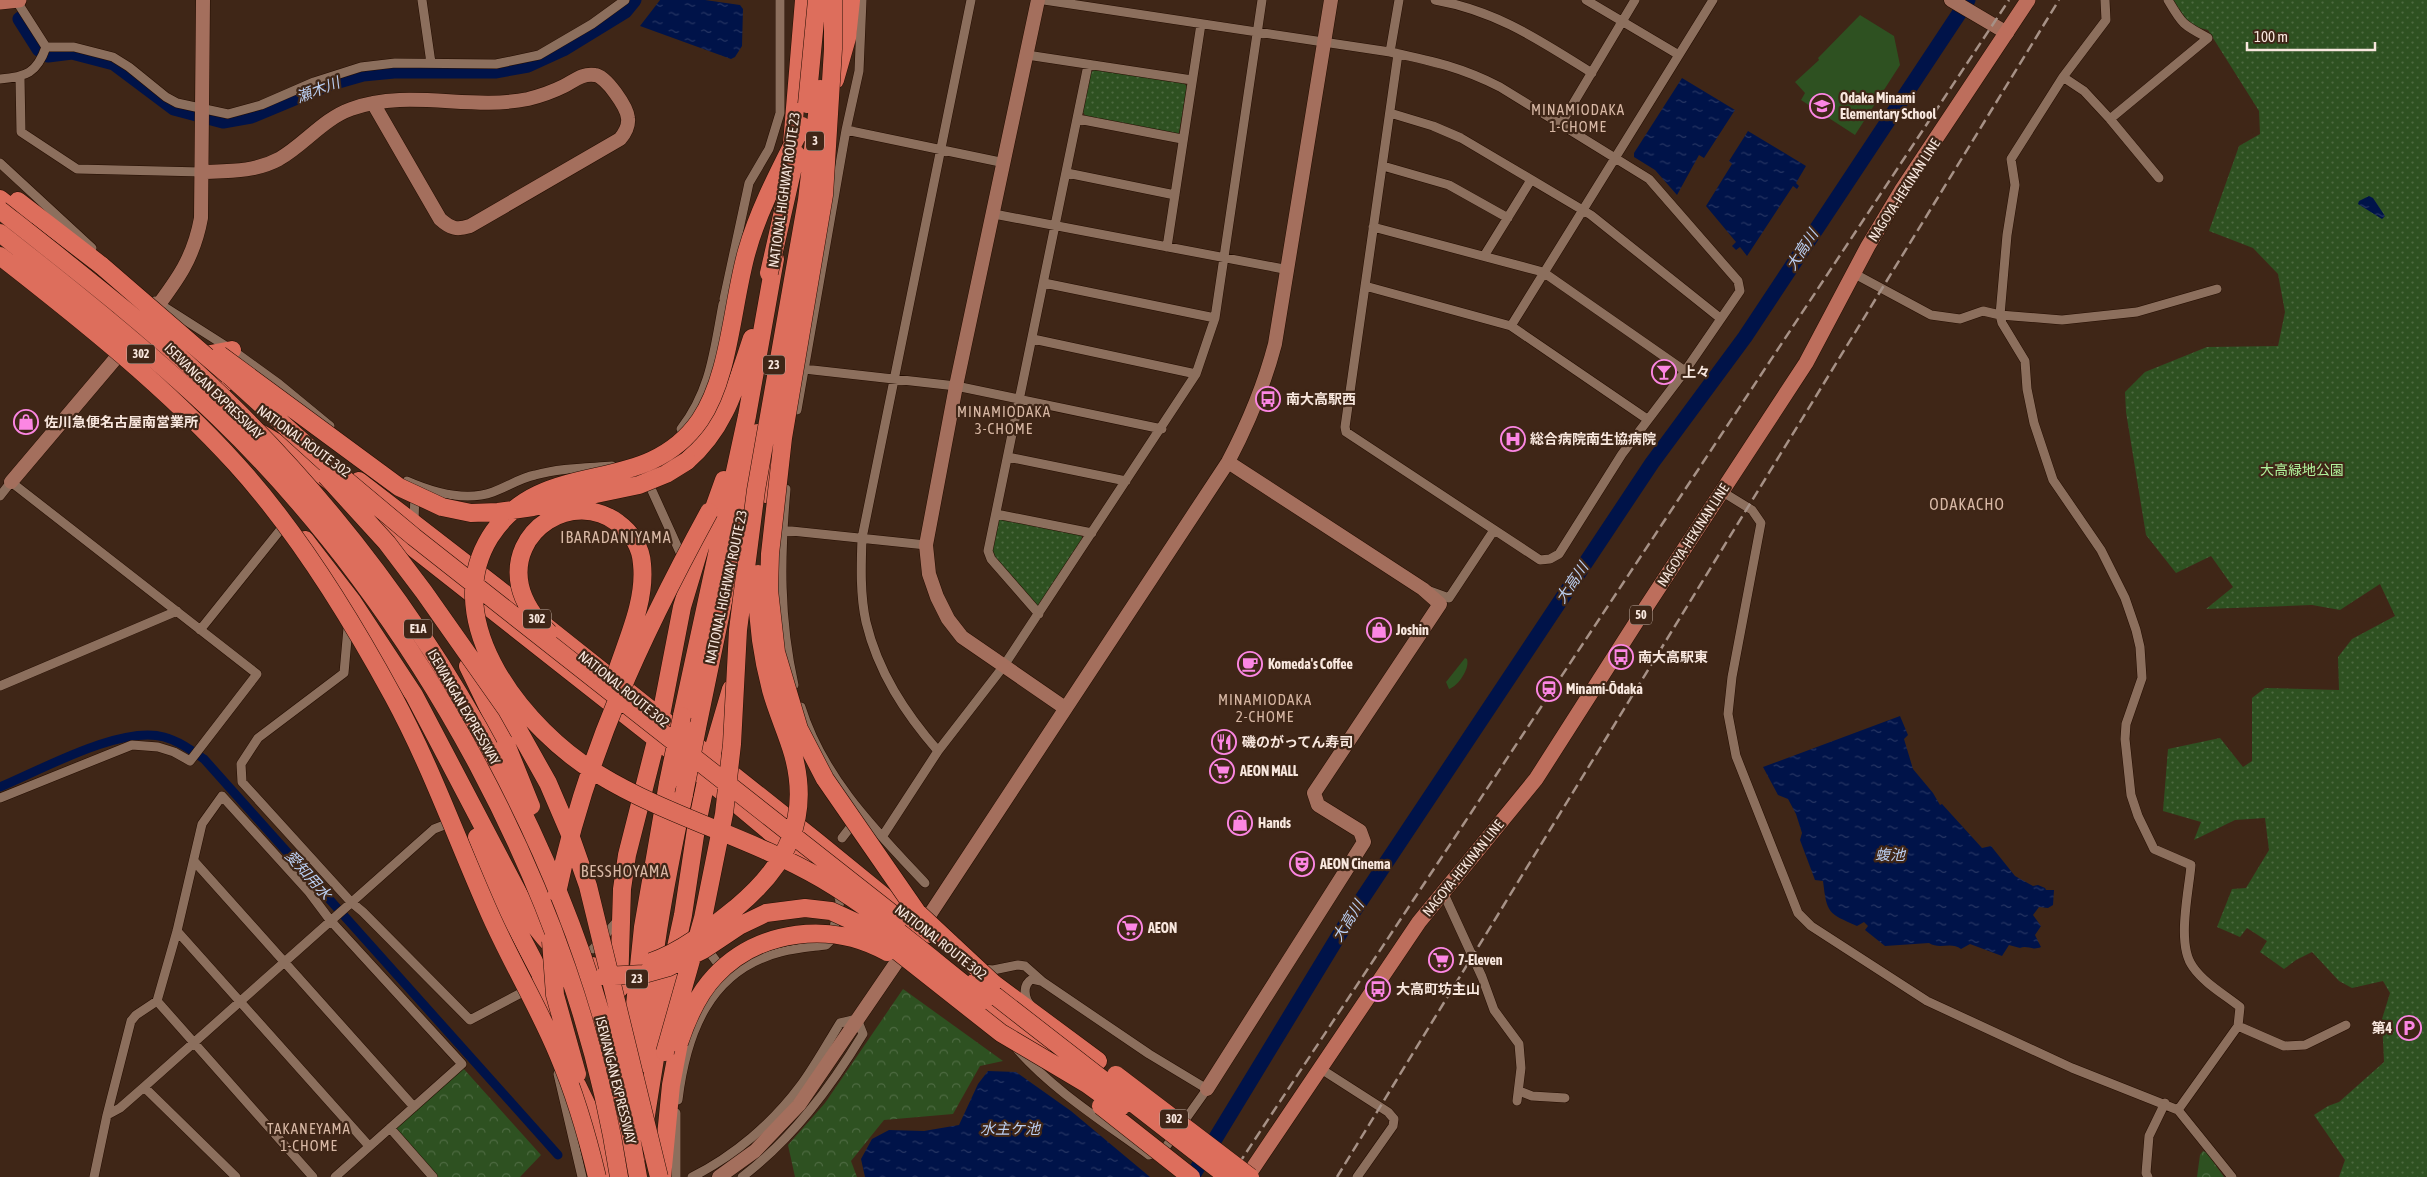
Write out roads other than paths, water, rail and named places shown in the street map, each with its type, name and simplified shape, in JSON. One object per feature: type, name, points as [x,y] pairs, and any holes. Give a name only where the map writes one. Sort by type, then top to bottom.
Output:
[{"type":"highway","points":[[794,0],[799,124],[752,235],[717,383],[709,406],[683,441],[649,463],[623,472],[554,487],[529,498],[509,514],[491,535],[480,560],[474,604],[480,634],[492,663],[523,706],[561,746],[594,773],[638,796],[773,853],[852,898],[1114,1096],[1228,1177]]},
{"type":"highway","name":"NATIONAL HIGHWAY ROUTE 23","points":[[638,1177],[646,1026],[658,930],[754,417],[777,251],[799,124],[804,0]]},
{"type":"highway","name":"3","points":[[760,317],[799,124],[810,88],[817,0]]},
{"type":"highway","name":"3","points":[[777,373],[813,161],[828,0]]},
{"type":"highway","points":[[834,0],[824,195],[783,438],[770,554],[769,590],[772,622],[782,678],[799,729],[825,780],[916,912],[1114,1096]]},
{"type":"highway","name":"NATIONAL HIGHWAY ROUTE 23","points":[[620,1177],[624,1108],[643,927],[668,783],[682,716],[754,417],[811,204],[826,110],[834,0]]},
{"type":"highway","points":[[826,110],[847,38],[851,0]]},
{"type":"highway","points":[[0,186],[102,266],[399,487],[442,507],[471,513],[498,512],[533,507],[622,489],[653,480],[682,464],[708,442],[723,417],[760,317]]},
{"type":"highway","name":"NATIONAL ROUTE 302","points":[[0,199],[193,357],[414,522],[711,757],[965,962],[1249,1177]]},
{"type":"highway","name":"ISEWANGAN EXPRESSWAY","points":[[0,210],[125,309],[188,364],[276,451],[343,527],[420,632],[449,678],[511,790],[549,872],[597,1002],[619,1083],[638,1177]]},
{"type":"highway","name":"ISEWANGAN EXPRESSWAY","points":[[0,233],[118,328],[219,418],[297,502],[344,558],[423,671],[484,778],[511,833],[559,949],[593,1055],[620,1177]]},
{"type":"highway","name":"NATIONAL ROUTE 302","points":[[0,242],[212,408],[291,451],[656,741],[707,779],[1076,1087],[1190,1177]]},
{"type":"highway","points":[[2,257],[150,380],[282,512],[336,579],[398,670],[428,720],[527,911],[545,939],[568,960],[589,972],[644,974],[669,967],[690,957],[753,919],[778,910],[805,908],[831,911],[855,920],[882,938],[920,971],[1001,1033],[1114,1096]]},
{"type":"highway","points":[[102,266],[221,368],[328,465],[407,531],[636,711],[1114,1096],[1208,1177]]},
{"type":"highway","points":[[588,776],[639,646],[709,512],[721,485],[749,388],[760,317]]},
{"type":"highway","points":[[193,357],[232,350]]},
{"type":"highway","points":[[221,368],[368,521],[424,592],[488,682],[522,734],[548,782],[569,832],[596,916],[660,1177]]},
{"type":"highway","points":[[604,972],[645,964],[668,955],[696,938],[741,903],[767,878],[785,852],[794,832],[799,800],[797,771],[767,672],[758,606],[759,550],[777,373]]},
{"type":"highway","points":[[660,1177],[657,1114],[660,1075],[670,1028],[703,918],[724,814],[732,744],[738,630],[756,490],[777,373]]},
{"type":"highway","points":[[624,1108],[619,996],[621,916],[627,855],[656,741],[682,608],[691,576],[754,417]]},
{"type":"highway","points":[[640,1153],[664,1002],[683,915],[711,757],[732,688],[749,601],[754,417]]},
{"type":"highway","points":[[237,465],[291,534],[328,588],[373,661],[406,721],[443,800],[490,914],[557,1052],[577,1104],[599,1177]]},
{"type":"highway","points":[[599,1177],[585,1104],[556,1003],[551,958],[553,915],[567,850],[608,701],[611,692],[614,684],[638,606],[642,584],[642,564],[637,544],[630,534],[605,515],[576,510],[554,516],[536,528],[521,554],[518,575],[523,595],[532,614],[543,627],[610,686],[616,692],[636,711]]},
{"type":"highway","points":[[424,592],[473,674],[506,744],[574,916],[586,952],[597,1002]]},
{"type":"highway","points":[[398,670],[459,793],[506,908],[540,973],[556,1026],[580,1093],[594,1120],[599,1177]]},
{"type":"highway","points":[[660,1177],[670,1085],[679,1043],[698,998],[716,975],[726,966],[769,941],[798,934],[827,933],[871,943],[920,971]]},
{"type":"main road","points":[[0,2],[17,0]]},
{"type":"main road","name":"NAGOYA-HEKINAN LINE","points":[[1249,1177],[1321,1069],[1353,1017],[1419,922],[1536,779],[1806,362],[1853,273],[1901,191],[2028,0]]},
{"type":"street","points":[[17,0],[44,51]]},
{"type":"street","points":[[0,496],[128,344],[184,272],[197,240],[201,218],[203,0]]},
{"type":"street","points":[[422,0],[431,63]]},
{"type":"street","points":[[44,51],[74,47],[113,57],[129,67],[166,98],[176,103],[202,111],[236,113],[261,105],[320,80],[361,67],[379,64],[496,64],[539,55],[592,24],[625,0]]},
{"type":"street","points":[[0,163],[77,235],[159,304],[232,350],[279,384],[368,457],[399,478],[415,485],[443,493],[476,496],[490,493],[533,475],[551,471],[618,465],[638,459],[667,443],[693,413],[708,379],[749,183],[769,150],[780,113],[785,65],[780,0]]},
{"type":"street","points":[[862,0],[859,71],[846,130],[791,445],[782,530],[781,595],[783,626],[794,685],[814,740],[831,770],[861,814],[926,882]]},
{"type":"street","points":[[938,751],[914,724],[894,693],[879,663],[866,621],[861,582],[862,538],[971,0]]},
{"type":"street","points":[[1038,0],[956,386],[926,545],[930,574],[936,597],[948,619],[962,637],[1065,708]]},
{"type":"street","points":[[1044,0],[1102,4],[1201,24],[1394,53],[1446,64],[1475,74],[1617,157],[1649,179],[1738,281],[1740,291],[1685,371],[1646,419],[1559,554],[1550,559],[1540,560],[1346,432],[1345,427],[1390,113],[1394,53],[1399,0]]},
{"type":"street","points":[[882,837],[938,751],[1003,667],[1039,614],[1162,429],[1196,374],[1215,318],[1262,0]]},
{"type":"street","points":[[723,1175],[755,1151],[787,1119],[812,1089],[1228,462],[1265,384],[1275,344],[1289,270],[1331,0]]},
{"type":"street","points":[[1434,0],[1458,4],[1494,16],[1528,33],[1592,73]]},
{"type":"street","points":[[1586,0],[1679,55]]},
{"type":"street","points":[[1561,124],[1635,0]]},
{"type":"street","points":[[1511,326],[1713,0]]},
{"type":"street","points":[[2105,0],[2106,20],[2064,77],[2011,159],[2015,185],[2007,235],[2000,315],[2002,323],[2025,361],[2027,389],[2034,423],[2053,480],[2101,550],[2125,598],[2136,630],[2140,647],[2142,678],[2126,724],[2125,739],[2131,795],[2154,849],[2191,865],[2184,941],[2186,954],[2192,966],[2201,976],[2240,1007],[2238,1026],[2178,1110]]},
{"type":"street","points":[[2110,119],[2208,38],[2184,25],[2174,13],[2168,0]]},
{"type":"street","points":[[1955,3],[2007,33]]},
{"type":"street","points":[[1166,247],[1201,24]]},
{"type":"street","points":[[0,79],[20,78],[34,68],[44,51]]},
{"type":"street","points":[[1027,55],[1192,80]]},
{"type":"street","points":[[1039,614],[991,559],[988,551],[1088,65]]},
{"type":"street","points":[[846,70],[859,71]]},
{"type":"street","points":[[20,78],[22,132],[77,169],[202,172],[244,171],[264,166],[281,158],[336,116],[373,103],[406,100],[518,100],[544,94],[583,75],[594,74],[603,77],[610,84],[628,116],[628,124],[620,139],[470,226],[460,229],[449,228],[440,219],[373,103]]},
{"type":"street","points":[[2064,77],[2084,91],[2159,178]]},
{"type":"street","points":[[1390,113],[1433,126],[1461,138],[1582,210],[1720,318]]},
{"type":"street","points":[[1078,119],[1182,139]]},
{"type":"street","points":[[846,130],[1004,163]]},
{"type":"street","points":[[1383,166],[1449,185],[1508,218]]},
{"type":"street","points":[[1067,173],[1175,195]]},
{"type":"street","points":[[1484,256],[1531,180]]},
{"type":"street","points":[[994,214],[1056,224],[1289,270]]},
{"type":"street","points":[[1373,227],[1543,272],[1685,371]]},
{"type":"street","points":[[1853,273],[1931,315],[1960,319],[1983,311],[2000,315],[2062,320],[2127,313],[2217,289]]},
{"type":"street","points":[[1044,283],[1215,318]]},
{"type":"street","points":[[1365,286],[1511,326],[1646,419]]},
{"type":"street","points":[[1033,339],[1196,374]]},
{"type":"street","points":[[804,369],[956,386],[1162,429]]},
{"type":"street","points":[[212,408],[222,445],[231,464],[322,584],[373,666],[396,710],[447,824],[468,881],[555,1064],[582,1177]]},
{"type":"street","points":[[1008,457],[1126,481]]},
{"type":"street","points":[[638,459],[691,576]]},
{"type":"street","points":[[975,1002],[1022,1055],[1043,1075],[1096,1118],[1149,1155],[1163,1151],[1207,1089],[1364,842],[1360,831],[1318,805],[1314,793],[1440,604],[1423,589],[1228,462]]},
{"type":"street","points":[[1,796],[132,745],[158,747],[174,752],[190,761],[257,674],[11,482]]},
{"type":"street","points":[[414,522],[415,485]]},
{"type":"street","points":[[1722,491],[1752,510],[1761,523],[1732,677],[1728,714],[1732,737],[1736,756],[1798,913],[1811,926],[1927,1001],[2072,1068],[2165,1103],[2178,1110],[2232,1177]]},
{"type":"street","points":[[996,514],[1092,533]]},
{"type":"street","points":[[200,630],[281,528]]},
{"type":"street","points":[[782,530],[926,545]]},
{"type":"street","points":[[1423,589],[1449,598],[1494,530]]},
{"type":"street","points":[[0,686],[177,611]]},
{"type":"street","points":[[348,628],[344,673],[258,738],[241,764],[242,782],[351,902],[470,1020],[522,993]]},
{"type":"street","points":[[94,1177],[107,1115],[131,1021],[136,1015],[158,1001],[177,931],[202,824],[222,796],[462,1064],[335,1177]]},
{"type":"street","points":[[842,838],[861,814]]},
{"type":"street","points":[[107,1115],[120,1108],[434,829],[447,824]]},
{"type":"street","points":[[194,862],[414,1107]]},
{"type":"street","points":[[676,1177],[676,1112],[682,1071],[691,1038],[701,1014],[729,978],[760,959],[779,952],[826,945],[831,940],[840,900],[835,886]]},
{"type":"street","points":[[1443,892],[1482,977],[1494,1010],[1519,1044],[1521,1068],[1518,1101]]},
{"type":"street","points":[[683,915],[729,978]]},
{"type":"street","points":[[593,949],[621,916]]},
{"type":"street","points":[[177,931],[369,1146]]},
{"type":"street","points":[[965,962],[983,969],[993,970],[1022,965],[1149,1054],[1207,1089]]},
{"type":"street","points":[[1044,982],[1035,979],[1028,980],[1025,994],[1028,1003],[1044,1021]]},
{"type":"street","points":[[158,1001],[313,1177]]},
{"type":"street","points":[[692,1177],[731,1154],[759,1131],[801,1086],[840,1023],[857,1019]]},
{"type":"street","points":[[742,1177],[782,1142],[824,1094],[863,1034],[857,1019]]},
{"type":"street","points":[[2238,1026],[2284,1046],[2305,1045],[2346,1024]]},
{"type":"street","points":[[1321,1069],[1388,1112],[1394,1119],[1393,1126],[1357,1177]]},
{"type":"street","points":[[144,1087],[236,1177]]},
{"type":"street","points":[[1519,1091],[1532,1096],[1566,1098]]},
{"type":"street","points":[[2148,1177],[2146,1166],[2149,1136],[2165,1103]]},
{"type":"street","points":[[390,1128],[433,1177]]},
{"type":"water","points":[[660,0],[705,0],[740,5],[743,9],[742,46],[735,57],[731,59],[640,26]]},
{"type":"water","points":[[1682,78],[1735,110],[1704,158],[1699,155],[1677,195],[1655,170],[1634,157],[1634,153]]},
{"type":"water","points":[[1748,131],[1806,166],[1796,183],[1799,186],[1797,189],[1793,186],[1747,256],[1740,247],[1736,250],[1732,246],[1736,242],[1706,206],[1732,164],[1729,161]]},
{"type":"water","points":[[2369,196],[2373,198],[2385,216],[2382,219],[2358,204],[2359,201]]},
{"type":"water","name":"蝮池","points":[[1900,716],[1908,735],[1904,739],[1913,769],[1933,793],[1940,805],[1942,804],[1982,848],[1991,846],[2015,876],[2033,886],[2038,885],[2046,890],[2054,890],[2053,905],[2048,908],[2039,907],[2033,915],[2041,926],[2035,935],[2041,947],[2020,948],[2009,945],[2002,956],[1970,944],[1961,949],[1929,943],[1885,946],[1865,930],[1868,926],[1864,922],[1857,926],[1840,918],[1831,911],[1826,900],[1823,881],[1815,880],[1800,840],[1802,833],[1796,814],[1788,799],[1778,795],[1763,767]]},
{"type":"water","name":"水主ケ池","points":[[988,1071],[1016,1072],[1071,1111],[1150,1177],[865,1177],[861,1159],[872,1139],[889,1130],[924,1131],[959,1125],[978,1084]]},
{"type":"waterway","name":"瀬木川","points":[[20,19],[39,49],[48,55],[72,52],[114,63],[174,108],[223,121],[251,116],[328,84],[363,74],[394,71],[495,71],[528,65],[563,49],[625,11],[634,0]]},
{"type":"waterway","name":"大高川","points":[[1192,1177],[1350,917],[1652,463],[1745,337],[1968,0]]},
{"type":"waterway","name":"愛知用水","points":[[0,787],[81,751],[126,737],[146,735],[164,737],[190,749],[204,759],[558,1155]]},
{"type":"railway","points":[[1230,1177],[2009,0]]},
{"type":"railway","points":[[1337,1177],[2059,0]]},
{"type":"place","name":"Odaka Minami Elementary School","points":[[1822,106]]},
{"type":"place","name":"上々","points":[[1664,372]]},
{"type":"place","name":"南大高駅西","points":[[1268,399]]},
{"type":"place","name":"佐川急便名古屋南営業所","points":[[26,422]]},
{"type":"place","name":"総合病院南生協病院","points":[[1513,439]]},
{"type":"place","name":"Joshin","points":[[1379,630]]},
{"type":"place","name":"南大高駅東","points":[[1621,657]]},
{"type":"place","name":"Komeda's Coffee","points":[[1250,664]]},
{"type":"place","name":"Minami-Ōdaka","points":[[1549,689]]},
{"type":"place","name":"磯のがってん寿司","points":[[1224,742]]},
{"type":"place","name":"AEON MALL","points":[[1222,771]]},
{"type":"place","name":"Hands","points":[[1240,823]]},
{"type":"place","name":"AEON Cinema","points":[[1302,864]]},
{"type":"place","name":"AEON","points":[[1130,928]]},
{"type":"place","name":"7-Eleven","points":[[1441,960]]},
{"type":"place","name":"大高町坊主山","points":[[1378,989]]},
{"type":"place","name":"第4","points":[[2409,1028]]},
{"type":"district","name":"MINAMIODAKA 1-CHOME","points":[[1578,118]]},
{"type":"district","name":"MINAMIODAKA 3-CHOME","points":[[1004,420]]},
{"type":"district","name":"ODAKACHO","points":[[1967,504]]},
{"type":"district","name":"IBARADANIYAMA","points":[[616,537]]},
{"type":"district","name":"MINAMIODAKA 2-CHOME","points":[[1265,708]]},
{"type":"district","name":"BESSHOYAMA","points":[[625,871]]},
{"type":"district","name":"TAKANEYAMA 1-CHOME","points":[[309,1138]]},
{"type":"park label","name":"大高緑地公園","points":[[2302,470]]}]
